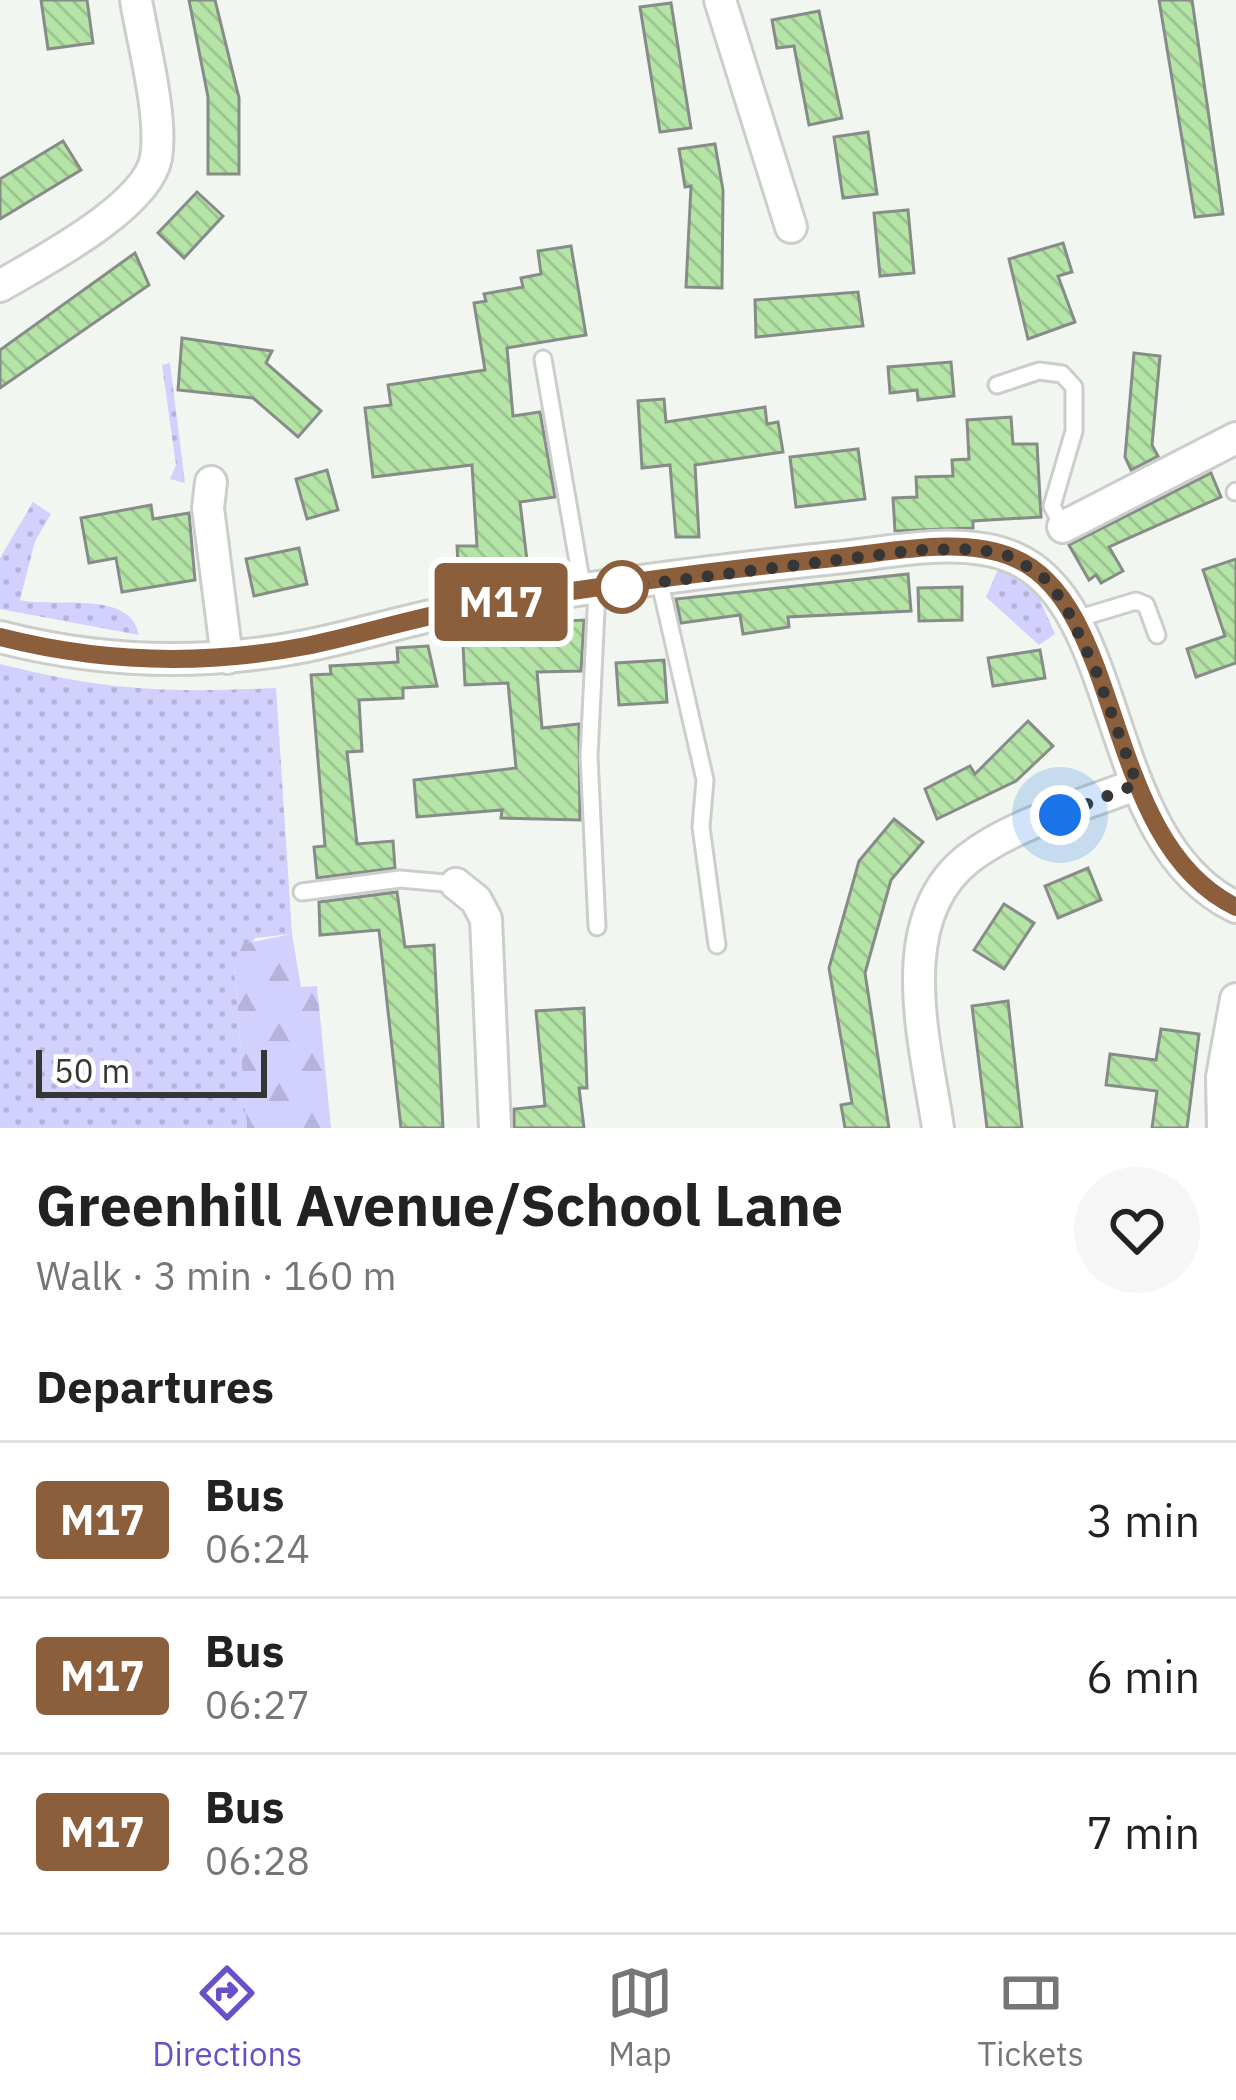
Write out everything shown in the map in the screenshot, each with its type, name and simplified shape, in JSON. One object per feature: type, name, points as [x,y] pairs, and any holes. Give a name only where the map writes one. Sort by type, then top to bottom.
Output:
[{"type":"street","points":[[0,286],[99,224],[146,182],[156,160],[156,134],[136,0]]},
{"type":"street","points":[[721,0],[790,227]]},
{"type":"street","points":[[1063,526],[1236,438]]},
{"type":"street","points":[[211,482],[208,508],[227,658]]},
{"type":"street","points":[[0,637],[105,657],[227,658],[482,605],[802,562],[978,549],[1013,557],[1047,580],[1073,620],[1163,841],[1194,880],[1236,907]]},
{"type":"street","points":[[938,1128],[918,964],[941,893],[968,860],[1003,840],[1137,784]]},
{"type":"street","points":[[456,884],[476,900],[486,919],[495,1128]]},
{"type":"street","points":[[1223,1128],[1222,1077],[1236,999]]},
{"type":"lane","points":[[543,358],[590,591],[589,756],[597,927]]},
{"type":"lane","points":[[997,386],[1039,371],[1062,374],[1074,387],[1074,431],[1052,506],[1063,526]]},
{"type":"lane","points":[[660,583],[705,779],[701,827],[717,945]]},
{"type":"lane","points":[[1073,620],[1136,601],[1146,605],[1157,635]]},
{"type":"lane","points":[[302,892],[400,880],[456,884]]},
{"type":"green space","points":[[170,363],[185,483],[170,479],[176,465],[162,365]]},
{"type":"green space","points":[[33,502],[51,514],[35,541],[20,600],[107,606],[122,611],[139,635],[0,609],[0,558]]},
{"type":"green space","points":[[999,567],[1038,595],[1055,634],[1039,645],[986,597]]},
{"type":"green space","points":[[0,664],[137,688],[276,688],[292,934],[255,938],[234,966],[247,1128],[0,1128]]},
{"type":"green space","points":[[292,934],[301,987],[317,986],[331,1128],[247,1128],[234,966],[243,944]]},
{"type":"building","points":[[41,0],[87,0],[93,43],[48,49]]},
{"type":"building","points":[[189,0],[215,0],[239,98],[239,174],[208,174],[208,97]]},
{"type":"building","points":[[1159,0],[1192,0],[1223,214],[1195,217]]},
{"type":"building","points":[[671,3],[691,128],[660,132],[640,7]]},
{"type":"building","points":[[819,11],[842,118],[809,125],[794,46],[777,48],[772,20]]},
{"type":"building","points":[[868,132],[877,194],[843,198],[834,137]]},
{"type":"building","points":[[63,141],[81,170],[0,219],[0,179]]},
{"type":"building","points":[[715,144],[723,190],[722,288],[686,287],[691,186],[685,187],[679,149]]},
{"type":"building","points":[[197,192],[223,216],[184,258],[158,233]]},
{"type":"building","points":[[908,210],[914,273],[880,276],[874,213]]},
{"type":"building","points":[[1063,243],[1072,272],[1058,276],[1075,322],[1028,339],[1009,259]]},
{"type":"building","points":[[571,246],[586,335],[507,348],[513,416],[540,412],[555,497],[520,502],[529,577],[459,582],[457,546],[477,546],[472,465],[373,477],[365,408],[391,405],[388,385],[485,370],[474,303],[486,301],[484,294],[523,287],[521,278],[541,274],[538,251]]},
{"type":"building","points":[[135,253],[149,285],[0,388],[0,350]]},
{"type":"building","points":[[858,292],[863,326],[756,337],[755,300]]},
{"type":"building","points":[[182,338],[272,351],[266,363],[321,411],[298,437],[253,398],[178,390]]},
{"type":"building","points":[[1134,353],[1160,356],[1152,445],[1158,456],[1131,470],[1125,457]]},
{"type":"building","points":[[951,362],[954,396],[918,400],[917,390],[890,393],[888,367]]},
{"type":"building","points":[[664,399],[666,422],[765,407],[767,424],[778,422],[783,452],[695,465],[699,537],[676,537],[670,465],[642,468],[638,401]]},
{"type":"building","points":[[1011,417],[1013,444],[1037,444],[1041,517],[973,521],[973,528],[895,531],[893,498],[917,497],[916,477],[953,476],[952,460],[969,459],[967,420]]},
{"type":"building","points":[[858,449],[865,499],[796,507],[790,457]]},
{"type":"building","points":[[327,470],[338,510],[307,519],[296,479]]},
{"type":"building","points":[[1211,473],[1221,497],[1109,547],[1123,571],[1101,583],[1096,575],[1089,580],[1069,545]]},
{"type":"building","points":[[151,505],[153,519],[189,513],[195,580],[122,592],[116,558],[89,563],[81,518]]},
{"type":"building","points":[[299,548],[307,584],[254,596],[246,559]]},
{"type":"building","points":[[1236,559],[1236,663],[1196,677],[1187,649],[1225,636],[1203,570]]},
{"type":"building","points":[[908,574],[911,611],[788,617],[789,627],[743,634],[740,615],[681,623],[676,599]]},
{"type":"building","points":[[962,587],[962,620],[919,621],[918,588]]},
{"type":"building","points":[[584,620],[581,671],[537,672],[542,728],[579,724],[580,820],[501,818],[502,810],[417,817],[414,780],[516,768],[508,683],[465,685],[463,644],[501,642],[500,625]]},
{"type":"building","points":[[428,646],[437,686],[403,688],[403,698],[359,700],[362,751],[347,752],[357,844],[393,841],[395,868],[317,878],[314,847],[325,846],[311,675],[331,674],[330,666],[398,662],[397,648]]},
{"type":"building","points":[[1040,650],[1045,678],[993,686],[988,658]]},
{"type":"building","points":[[664,660],[667,702],[619,705],[616,663]]},
{"type":"building","points":[[1028,721],[1053,746],[1016,781],[937,819],[925,789],[970,766],[975,774]]},
{"type":"building","points":[[894,819],[923,842],[891,880],[865,973],[889,1128],[845,1128],[841,1105],[852,1103],[829,968],[859,861]]},
{"type":"building","points":[[1088,868],[1101,900],[1058,918],[1045,886]]},
{"type":"building","points":[[397,892],[405,947],[434,945],[443,1128],[401,1128],[379,930],[320,935],[319,902]]},
{"type":"building","points":[[1004,904],[1034,923],[1004,969],[974,950]]},
{"type":"building","points":[[1008,1001],[1022,1128],[987,1128],[972,1006]]},
{"type":"building","points":[[584,1008],[587,1088],[579,1088],[584,1128],[514,1128],[514,1109],[545,1106],[536,1011]]},
{"type":"building","points":[[1161,1029],[1199,1034],[1187,1128],[1152,1128],[1157,1091],[1106,1085],[1110,1054],[1156,1060]]},
{"type":"bus line","name":"M17","points":[[0,637],[105,657],[227,658],[308,646],[482,605],[802,562],[916,550],[978,549],[1003,554],[1023,562],[1058,592],[1096,671],[1163,841],[1194,880],[1236,907]]},
{"type":"route","points":[[622,587],[916,550],[978,549],[1023,562],[1058,592],[1073,620],[1137,784],[1060,815]]}]
